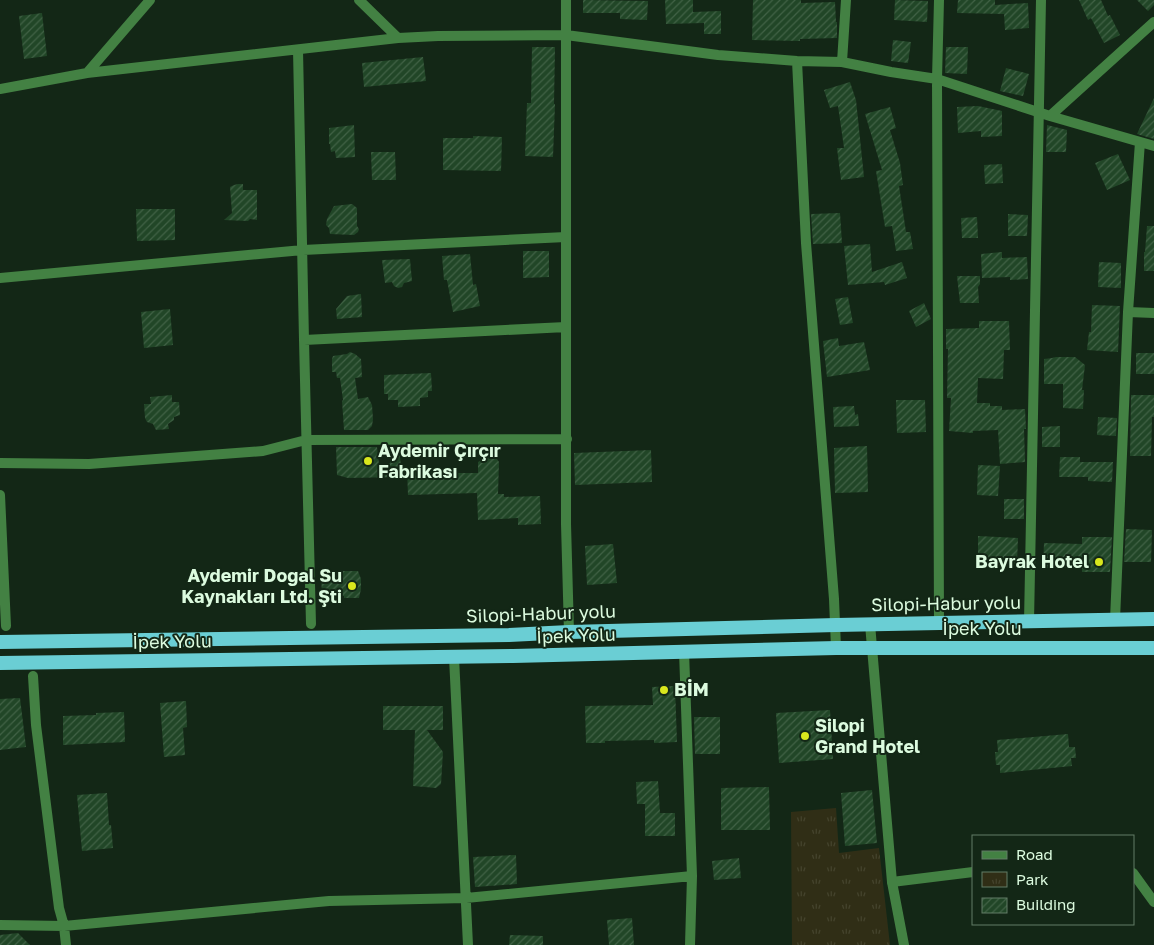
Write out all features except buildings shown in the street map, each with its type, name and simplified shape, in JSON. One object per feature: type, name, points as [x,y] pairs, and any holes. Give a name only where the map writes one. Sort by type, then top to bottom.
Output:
[{"type":"highway","name":"Silopi-Habur yolu","points":[[0,642],[509,635],[870,624],[1148,619]]},
{"type":"highway","name":"İpek Yolu","points":[[0,663],[454,657],[836,648],[1154,648]]},
{"type":"street","points":[[87,73],[150,0]]},
{"type":"street","points":[[359,0],[398,38]]},
{"type":"street","points":[[566,0],[566,524],[569,632]]},
{"type":"street","points":[[842,62],[846,0]]},
{"type":"street","points":[[939,0],[937,80],[939,623]]},
{"type":"street","points":[[1029,622],[1041,0]]},
{"type":"street","points":[[1050,116],[1153,24]]},
{"type":"street","points":[[0,89],[87,73],[398,38],[566,35],[718,55],[796,61],[842,62],[937,80],[1050,116],[1154,146]]},
{"type":"street","points":[[298,50],[311,624]]},
{"type":"street","points":[[796,61],[806,244],[836,625],[836,648]]},
{"type":"street","points":[[1115,620],[1128,312],[1140,142]]},
{"type":"street","points":[[0,278],[303,250],[566,237]]},
{"type":"street","points":[[1128,312],[1154,313]]},
{"type":"street","points":[[304,340],[566,327]]},
{"type":"street","points":[[0,463],[89,464],[263,451],[306,440],[567,439]]},
{"type":"street","points":[[0,495],[6,626]]},
{"type":"street","points":[[870,624],[892,882],[904,945]]},
{"type":"street","points":[[684,651],[692,876],[690,945]]},
{"type":"street","points":[[454,657],[468,945]]},
{"type":"street","points":[[33,676],[36,725],[59,908],[64,926],[66,945]]},
{"type":"street","points":[[892,882],[972,872]]},
{"type":"street","points":[[1134,874],[1154,902]]},
{"type":"street","points":[[0,925],[64,926],[329,901],[466,898],[692,876]]},
{"type":"green space","points":[[836,808],[839,853],[879,848],[890,945],[792,945],[791,812]]},
{"type":"place","name":"Aydemir Çırçır Fabrikası","points":[[368,461]]},
{"type":"place","name":"Bayrak Hotel","points":[[1099,562]]},
{"type":"place","name":"Aydemir Doğal Su Kaynakları Ltd. Şti","points":[[352,586]]},
{"type":"place","name":"BİM","points":[[664,690]]},
{"type":"place","name":"Silopi Grand Hotel","points":[[805,736]]}]
